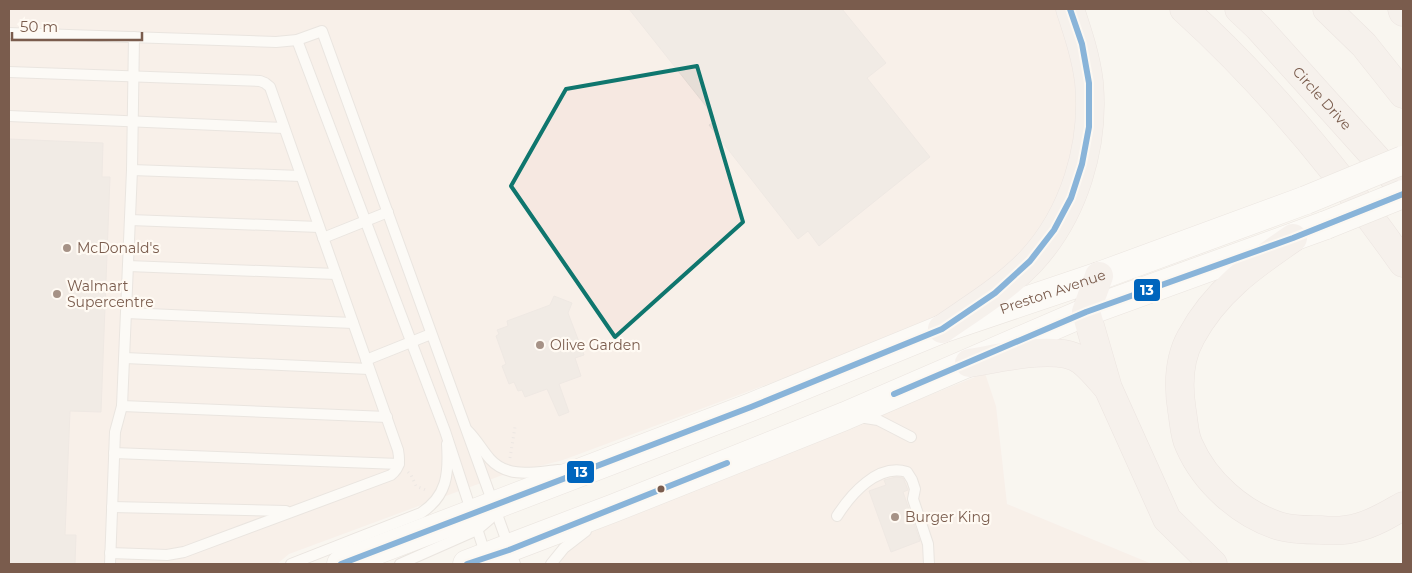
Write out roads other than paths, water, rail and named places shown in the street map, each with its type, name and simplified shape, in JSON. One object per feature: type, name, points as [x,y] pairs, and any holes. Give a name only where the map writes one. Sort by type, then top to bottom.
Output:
[{"type":"highway","points":[[942,329],[995,293],[1030,261],[1054,230],[1071,198],[1086,147],[1090,106],[1086,63],[1082,44],[1070,9]]},
{"type":"highway","points":[[1184,9],[1261,85],[1312,143],[1362,205],[1403,263]]},
{"type":"highway","name":"Circle Drive","points":[[1239,9],[1271,41],[1403,193]]},
{"type":"highway","points":[[1327,9],[1364,45],[1403,94]]},
{"type":"highway","points":[[1293,238],[1247,270],[1214,301],[1190,338],[1183,357],[1180,376],[1180,399],[1188,443],[1200,468],[1230,499],[1253,514],[1280,527],[1332,531],[1358,528],[1386,516],[1403,506]]},
{"type":"highway","points":[[1099,276],[1086,312],[1108,388],[1167,519],[1213,564]]},
{"type":"highway","points":[[969,363],[1032,352],[1060,354],[1081,360],[1108,388]]},
{"type":"main road","name":"Preston Avenue","points":[[341,564],[481,517],[594,467],[760,403],[942,329],[1099,276],[1306,200],[1403,160]]},
{"type":"main road","points":[[493,560],[614,508],[845,416],[1086,312],[1293,238],[1403,193]]},
{"type":"lane","points":[[9,33],[276,42],[297,40],[322,30],[467,430],[481,517],[493,560]]},
{"type":"lane","points":[[9,72],[133,76],[266,82],[270,87],[398,450],[399,464],[397,471],[391,475],[176,554],[110,559],[115,432],[122,406],[125,358],[132,170],[132,120],[133,76],[134,37]]},
{"type":"lane","points":[[297,40],[445,431],[481,517],[493,560]]},
{"type":"lane","points":[[9,116],[284,128]]},
{"type":"lane","points":[[132,170],[301,176]]},
{"type":"lane","points":[[323,238],[388,212]]},
{"type":"lane","points":[[130,220],[319,227]]},
{"type":"lane","points":[[128,266],[336,274]]},
{"type":"lane","points":[[126,313],[353,323]]},
{"type":"lane","points":[[125,358],[368,364],[431,334]]},
{"type":"lane","points":[[122,406],[386,417]]},
{"type":"lane","points":[[845,416],[878,420],[911,438]]},
{"type":"lane","points":[[467,430],[478,440],[490,458],[506,470],[530,474],[594,467]]},
{"type":"lane","points":[[291,564],[421,513],[432,506],[442,493],[445,481],[447,450],[445,431]]},
{"type":"lane","points":[[114,453],[399,464]]},
{"type":"lane","points":[[837,516],[851,495],[860,486],[873,478],[897,469],[907,472],[915,489],[913,499],[928,544],[929,564]]},
{"type":"lane","points":[[112,506],[293,512]]},
{"type":"lane","points":[[551,564],[564,548],[614,508]]},
{"type":"lane","points":[[400,564],[481,517]]},
{"type":"place","name":"McDonald's","points":[[67,248]]},
{"type":"place","name":"Walmart Supercentre","points":[[57,294]]},
{"type":"place","name":"Olive Garden","points":[[540,345]]},
{"type":"place","name":"Burger King","points":[[895,517]]}]
